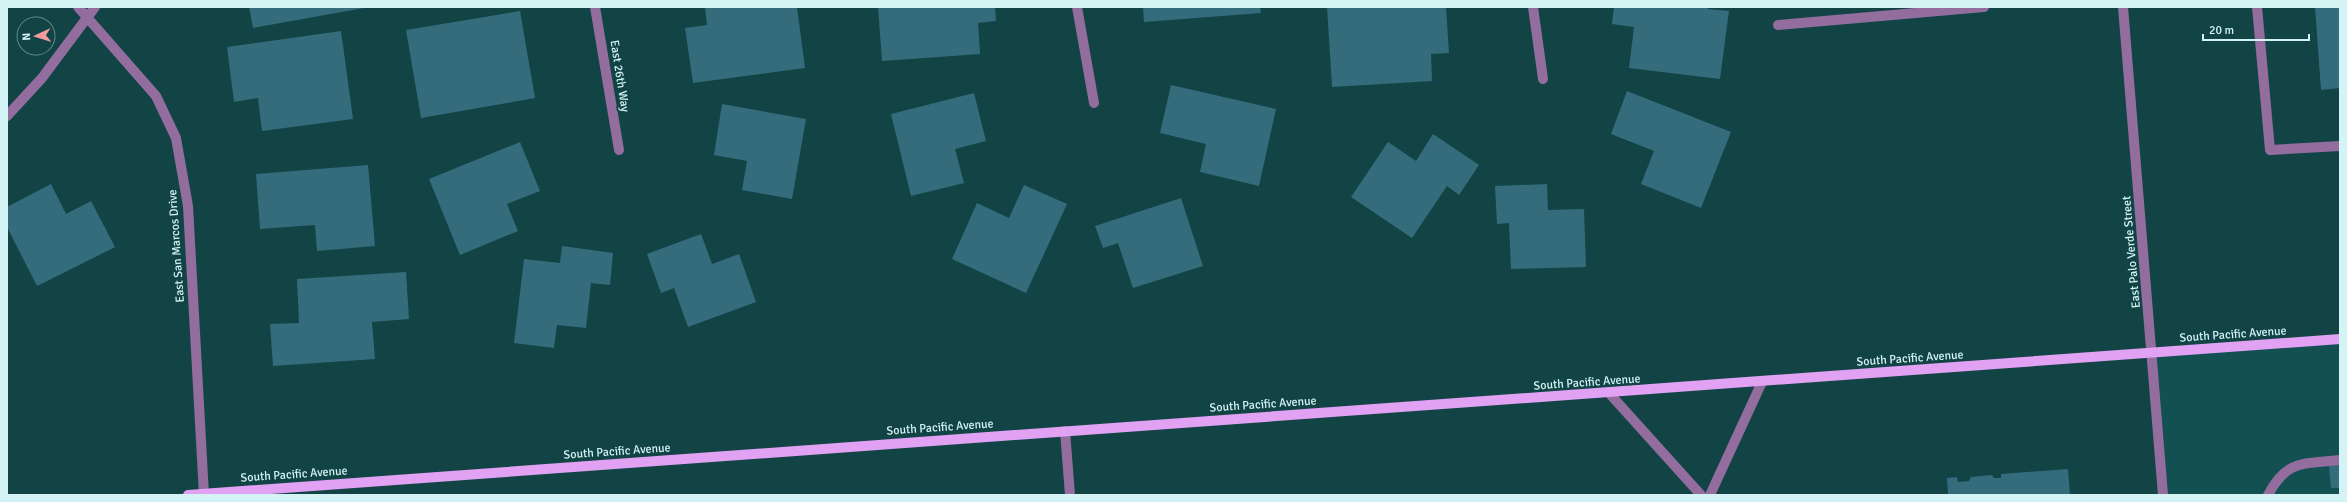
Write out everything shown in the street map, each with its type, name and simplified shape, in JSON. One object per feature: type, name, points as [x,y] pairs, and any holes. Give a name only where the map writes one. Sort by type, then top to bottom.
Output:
[{"type":"main road","name":"South Pacific Avenue","points":[[188,495],[2340,339]]},
{"type":"street","name":"East San Marcos Drive","points":[[78,7],[156,96],[176,138],[188,206],[204,494]]},
{"type":"street","points":[[7,116],[42,78],[95,7]]},
{"type":"street","name":"East 26th Way","points":[[595,7],[619,150]]},
{"type":"street","points":[[1077,7],[1094,103]]},
{"type":"street","points":[[1533,7],[1543,79]]},
{"type":"street","points":[[1778,25],[1984,7]]},
{"type":"street","name":"East Palo Verde Street","points":[[2123,7],[2153,353],[2163,495]]},
{"type":"street","points":[[2258,7],[2270,150],[2340,146]]},
{"type":"street","points":[[1710,495],[1762,382]]},
{"type":"street","points":[[1609,393],[1701,495]]},
{"type":"street","points":[[1065,431],[1070,495]]},
{"type":"street","points":[[2268,495],[2276,480],[2294,464],[2340,460]]},
{"type":"shaded area","points":[[2340,340],[2340,495],[2163,495],[2153,353]]},
{"type":"building","points":[[249,7],[364,7],[364,8],[253,28]]},
{"type":"building","points":[[705,7],[797,7],[805,68],[693,83],[685,28],[707,25]]},
{"type":"building","points":[[878,7],[995,7],[996,21],[978,23],[980,54],[882,61]]},
{"type":"building","points":[[1143,7],[1260,7],[1261,13],[1144,22]]},
{"type":"building","points":[[1327,7],[1446,7],[1449,53],[1431,54],[1432,81],[1332,87]]},
{"type":"building","points":[[1614,7],[1708,7],[1708,9],[1729,11],[1720,79],[1629,68],[1634,27],[1612,24]]},
{"type":"building","points":[[2315,7],[2340,7],[2340,88],[2321,90]]},
{"type":"building","points":[[520,11],[535,98],[421,118],[406,30]]},
{"type":"building","points":[[341,31],[353,119],[262,131],[258,98],[234,102],[227,47]]},
{"type":"building","points":[[1171,85],[1276,109],[1259,186],[1200,172],[1206,144],[1160,133]]},
{"type":"building","points":[[1627,91],[1731,132],[1701,208],[1641,184],[1654,151],[1611,134]]},
{"type":"building","points":[[974,93],[986,141],[955,149],[964,183],[911,196],[891,114]]},
{"type":"building","points":[[722,104],[806,119],[792,199],[742,190],[747,161],[714,155]]},
{"type":"building","points":[[1433,134],[1479,165],[1459,195],[1447,186],[1412,238],[1351,197],[1388,142],[1416,161]]},
{"type":"building","points":[[520,142],[540,191],[507,204],[518,231],[460,255],[429,179]]},
{"type":"building","points":[[368,165],[375,246],[317,251],[315,225],[260,229],[256,174]]},
{"type":"building","points":[[51,184],[66,214],[91,201],[115,247],[37,286],[7,227],[7,207]]},
{"type":"building","points":[[1547,184],[1548,210],[1584,209],[1586,267],[1511,269],[1509,223],[1497,224],[1495,186]]},
{"type":"building","points":[[1024,185],[1067,204],[1026,293],[952,259],[977,203],[1009,218]]},
{"type":"building","points":[[1181,198],[1203,266],[1133,288],[1118,243],[1103,248],[1095,226]]},
{"type":"building","points":[[701,234],[712,264],[739,254],[756,302],[688,327],[674,288],[661,293],[647,254]]},
{"type":"building","points":[[562,246],[613,253],[610,285],[591,283],[586,328],[557,325],[554,348],[514,343],[524,259],[560,263]]},
{"type":"building","points":[[406,272],[409,319],[372,322],[375,359],[273,366],[270,324],[299,323],[297,279]]},
{"type":"building","points":[[2340,465],[2340,488],[2331,488],[2329,466]]},
{"type":"building","points":[[2068,469],[2070,495],[1948,495],[1947,478],[1957,477],[1958,482],[1969,481],[1971,477],[1992,475],[1994,478],[2001,478],[2001,474]]}]
